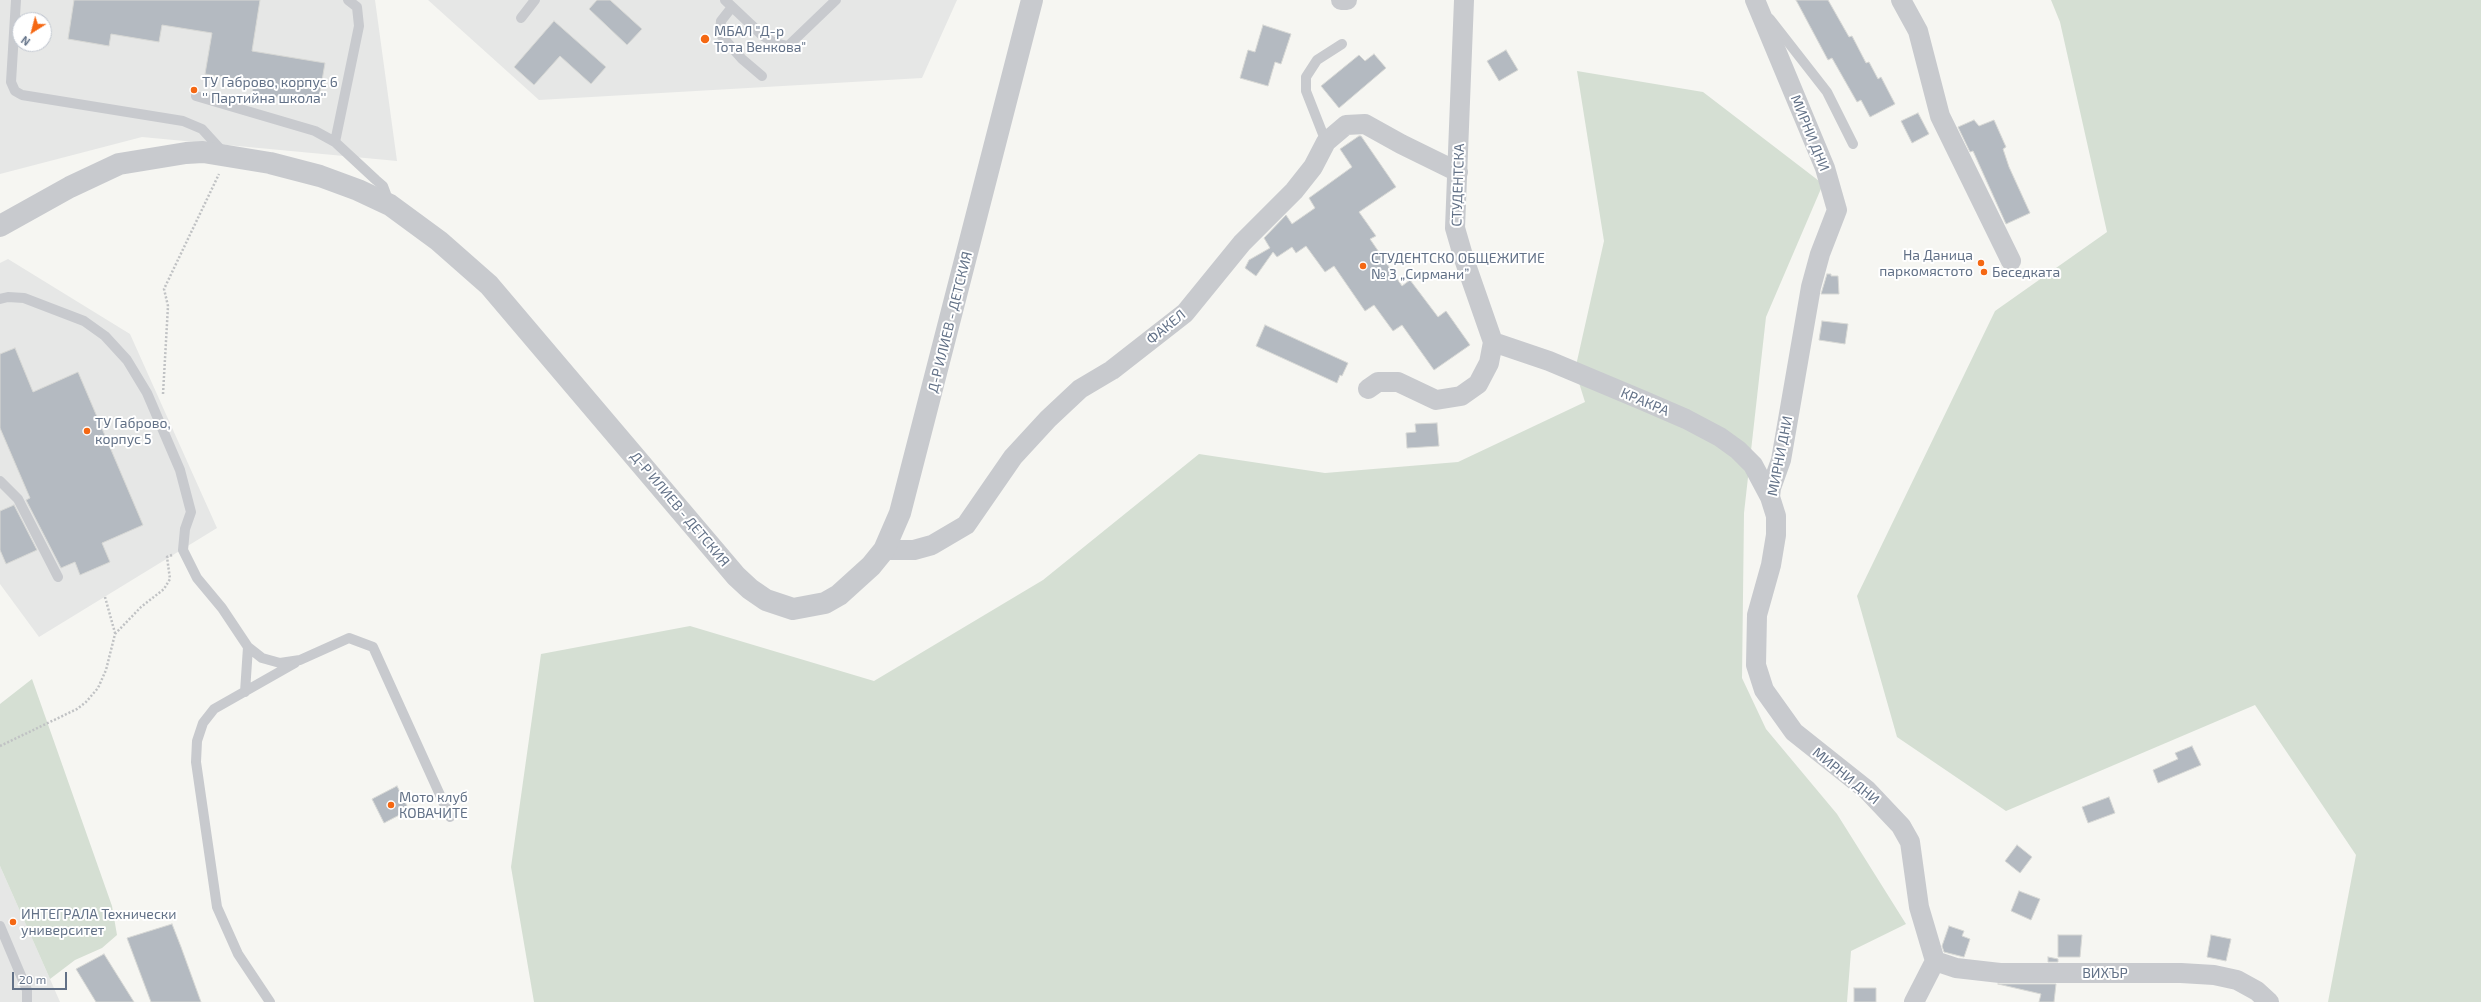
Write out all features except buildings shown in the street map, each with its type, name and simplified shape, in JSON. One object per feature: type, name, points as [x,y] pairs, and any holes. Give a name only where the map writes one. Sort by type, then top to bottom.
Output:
[{"type":"street","name":"Д-Р ИЛИЕВ - ДЕТСКИЯ","points":[[0,226],[70,187],[119,164],[186,152],[227,155],[320,176],[390,206],[439,241],[489,285],[736,576],[750,589],[766,600],[793,609],[826,603],[840,596],[857,581],[884,550],[904,498],[1032,0]]},
{"type":"street","points":[[1341,0],[1346,0]]},
{"type":"street","points":[[1449,0],[1465,20]]},
{"type":"street","name":"СТУДЕНТСКА","points":[[1464,0],[1465,20],[1455,228],[1464,259],[1493,342]]},
{"type":"street","name":"МИРНИ ДНИ","points":[[1756,0],[1825,168],[1837,210],[1820,254],[1811,287],[1781,460],[1770,497],[1776,516],[1776,535],[1771,565],[1757,615],[1756,665],[1764,690],[1794,732],[1867,790],[1901,826],[1910,842],[1919,907],[1935,961]]},
{"type":"street","points":[[1901,0],[1918,31],[1940,116],[2011,261]]},
{"type":"street","name":"ФАКЕЛ","points":[[884,550],[914,550],[932,545],[966,525],[1013,457],[1048,419],[1080,389],[1112,370],[1185,313],[1242,243],[1294,191],[1313,167],[1326,142],[1346,125],[1365,124],[1401,144],[1458,172]]},
{"type":"street","points":[[1368,389],[1378,382],[1398,382],[1436,400],[1461,396],[1478,384],[1489,363],[1493,342]]},
{"type":"street","name":"КРАКРА","points":[[1493,342],[1549,361],[1686,419],[1720,437],[1738,450],[1754,466],[1770,497]]},
{"type":"street","points":[[1914,1002],[1935,961]]},
{"type":"street","name":"ВИХЪР","points":[[1935,961],[1956,968],[2000,973],[2181,973],[2214,975],[2237,980],[2257,991],[2269,1002]]},
{"type":"lane","points":[[16,0],[11,82],[15,91],[22,94],[183,121],[202,129],[227,155]]},
{"type":"lane","points":[[335,142],[359,26],[357,7],[348,0]]},
{"type":"lane","points":[[521,18],[535,0]]},
{"type":"lane","points":[[762,76],[742,59],[720,34],[721,21],[728,3],[763,36],[775,43],[788,46],[836,0]]},
{"type":"lane","points":[[1756,0],[1827,92],[1854,144]]},
{"type":"lane","points":[[1326,142],[1306,92],[1306,77],[1317,60],[1342,44]]},
{"type":"lane","points":[[196,96],[315,131],[335,142],[383,186],[390,206]]},
{"type":"lane","points":[[0,299],[8,297],[24,298],[84,321],[105,336],[127,360],[146,393],[180,470],[191,512],[184,529],[183,550],[197,578],[222,608],[248,647],[262,658],[280,663],[300,660]]},
{"type":"lane","points":[[0,481],[18,499],[58,577]]},
{"type":"lane","points":[[270,1002],[238,954],[217,907],[196,762],[197,741],[203,723],[214,709],[300,660],[349,638],[373,647],[450,817]]},
{"type":"lane","points":[[245,692],[248,647]]},
{"type":"lane","points":[[0,926],[27,990],[26,1002]]},
{"type":"path","points":[[163,398],[168,306],[164,289],[227,155]]},
{"type":"path","points":[[115,634],[142,606],[164,588],[170,579],[167,557],[183,550]]},
{"type":"path","points":[[0,746],[77,708],[86,702],[98,688],[106,670],[115,634],[105,597]]},
{"type":"shaded area","name":"ТУ Габрово, корпус 6 '' Партийна школа''","points":[[0,0],[375,0],[397,161],[142,137],[0,174]]},
{"type":"shaded area","name":"МБАЛ \"Д-р Тота Венкова\"","points":[[428,0],[957,0],[922,78],[539,100]]},
{"type":"shaded area","points":[[2051,0],[2481,0],[2481,1002],[2328,1002],[2356,855],[2255,705],[2006,811],[1897,737],[1857,596],[1995,311],[2107,232],[2060,22]]},
{"type":"shaded area","points":[[1577,71],[1703,92],[1823,184],[1766,317],[1744,513],[1742,678],[1766,729],[1837,814],[1906,924],[1851,951],[1847,1002],[534,1002],[511,867],[541,654],[690,626],[874,681],[1043,580],[1199,454],[1325,473],[1458,462],[1585,402],[1575,370],[1604,241]]},
{"type":"shaded area","name":"ТУ Габрово, корпус 5","points":[[8,259],[130,334],[217,528],[39,637],[0,584],[0,263]]},
{"type":"shaded area","points":[[32,679],[112,906],[117,935],[102,948],[75,960],[50,979],[0,866],[0,704]]},
{"type":"shaded area","name":"ИНТЕГРАЛА Технически университет","points":[[0,866],[50,979],[60,1002],[0,1002]]},
{"type":"place","name":"МБАЛ \"Д-р Тота Венкова\"","points":[[705,39]]},
{"type":"place","name":"ТУ Габрово, корпус 6 '' Партийна школа''","points":[[194,90]]},
{"type":"place","name":"На Даница паркомястото","points":[[1981,263]]},
{"type":"place","name":"СТУДЕНТСКО ОБЩЕЖИТИЕ № 3 „Сирмани”","points":[[1363,266]]},
{"type":"place","name":"Беседката","points":[[1984,272]]},
{"type":"place","name":"ТУ Габрово, корпус 5","points":[[87,431]]},
{"type":"place","name":"Мото клуб КОВАЧИТЕ","points":[[391,805]]},
{"type":"place","name":"ИНТЕГРАЛА Технически университет","points":[[13,922]]}]
